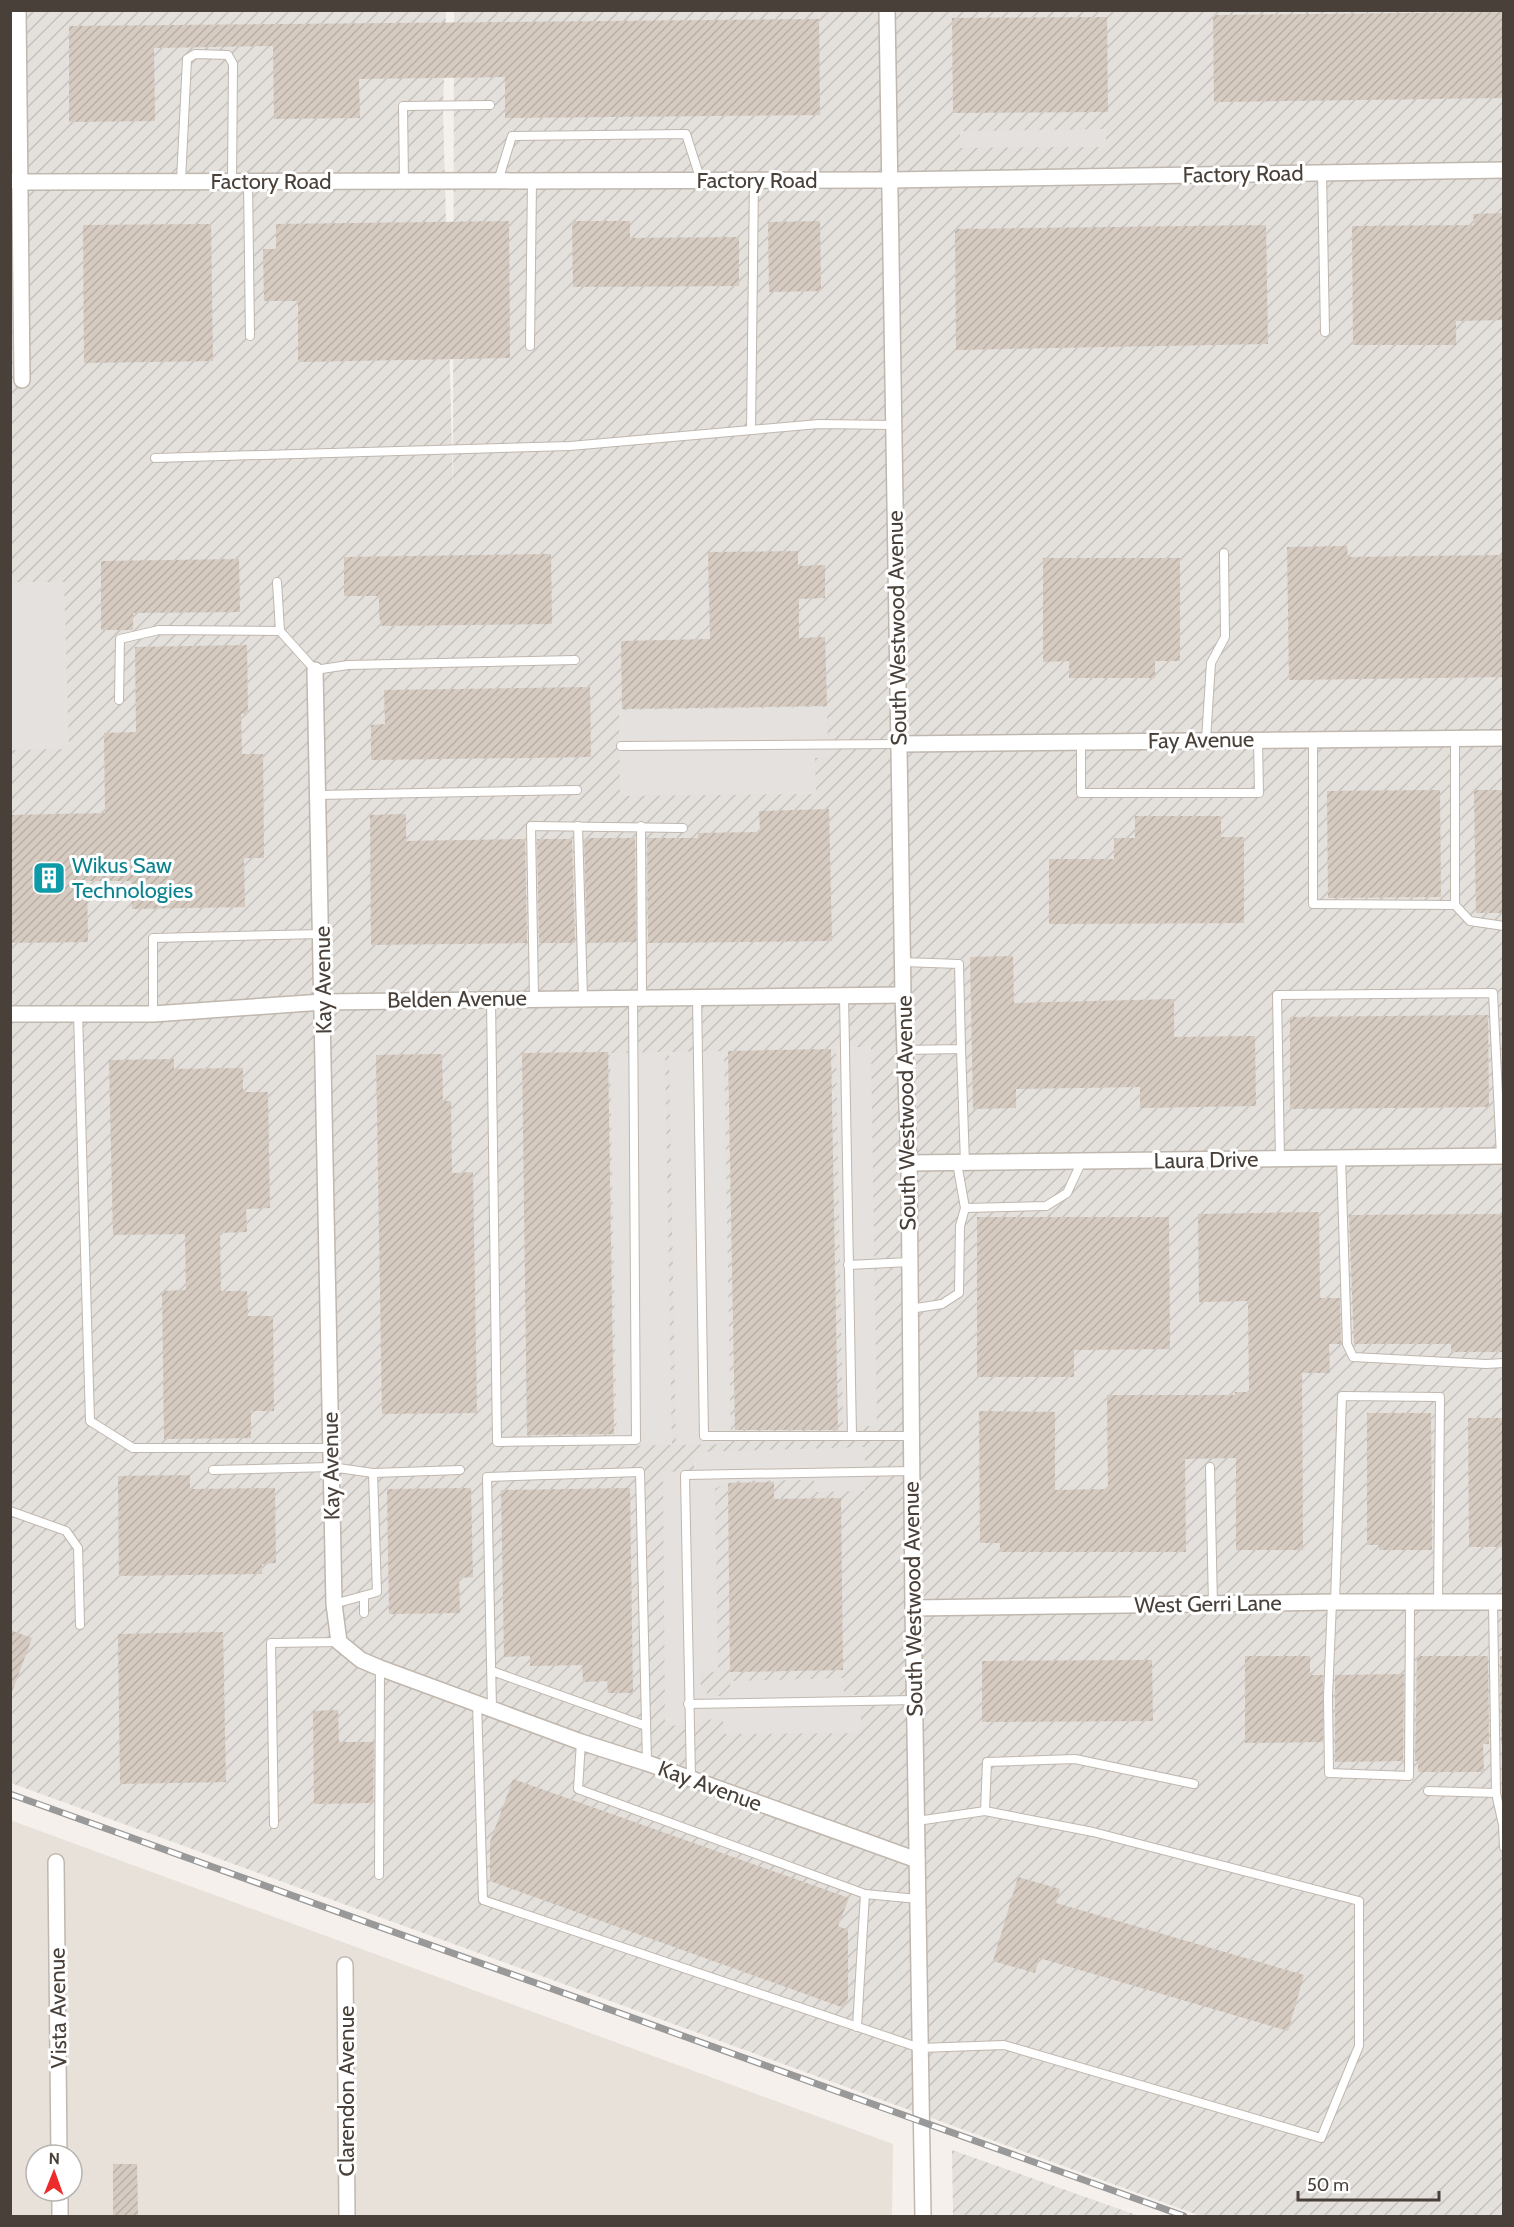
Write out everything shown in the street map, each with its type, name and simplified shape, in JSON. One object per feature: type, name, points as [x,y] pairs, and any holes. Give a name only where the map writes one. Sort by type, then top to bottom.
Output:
[{"type":"street","points":[[18,10],[15,181],[22,380]]},
{"type":"street","name":"South Westwood Avenue","points":[[887,10],[903,995],[909,1163],[913,1608],[923,2217]]},
{"type":"street","name":"Factory Road","points":[[15,181],[890,180],[1503,170]]},
{"type":"street","name":"Kay Avenue","points":[[315,670],[334,1604],[339,1642],[361,1660],[380,1668],[580,1742],[647,1763],[917,1860]]},
{"type":"street","name":"Fay Avenue","points":[[899,744],[1503,738]]},
{"type":"street","name":"Belden Avenue","points":[[10,1014],[153,1014],[323,1002],[903,995]]},
{"type":"street","name":"Laura Drive","points":[[909,1163],[1502,1156]]},
{"type":"street","name":"West Gerri Lane","points":[[913,1608],[1498,1602]]},
{"type":"street","name":"Vista Avenue","points":[[56,1862],[59,2143]]},
{"type":"street","name":"Clarendon Avenue","points":[[345,1965],[347,2217]]},
{"type":"lane","points":[[181,182],[187,59],[195,54],[228,55],[233,64],[232,182]]},
{"type":"lane","points":[[404,181],[403,106],[490,105]]},
{"type":"lane","points":[[498,181],[512,136],[686,134],[701,181]]},
{"type":"lane","points":[[1322,173],[1324,332]]},
{"type":"lane","points":[[751,430],[754,180]]},
{"type":"lane","points":[[248,181],[250,336]]},
{"type":"lane","points":[[530,346],[532,181]]},
{"type":"lane","points":[[155,458],[570,446],[819,424],[894,425]]},
{"type":"lane","points":[[1206,740],[1211,663],[1225,637],[1224,553]]},
{"type":"lane","points":[[277,582],[280,631],[315,670],[348,666],[575,660]]},
{"type":"lane","points":[[119,700],[120,639],[159,630],[280,631]]},
{"type":"lane","points":[[1455,738],[1455,906]]},
{"type":"lane","points":[[1313,739],[1313,904],[1455,906],[1470,921],[1503,926]]},
{"type":"lane","points":[[1081,742],[1081,793],[1259,794],[1258,740]]},
{"type":"lane","points":[[621,746],[899,744]]},
{"type":"lane","points":[[318,795],[577,790]]},
{"type":"lane","points":[[534,998],[531,826],[683,828]]},
{"type":"lane","points":[[578,826],[583,998]]},
{"type":"lane","points":[[491,999],[497,1442],[636,1440],[641,826]]},
{"type":"lane","points":[[153,1014],[153,938],[322,934]]},
{"type":"lane","points":[[903,962],[959,964],[961,1163],[965,1208],[960,1226],[959,1293],[942,1304],[910,1309]]},
{"type":"lane","points":[[1280,1159],[1277,995],[1493,993],[1502,1156]]},
{"type":"lane","points":[[844,995],[852,1436]]},
{"type":"lane","points":[[697,997],[704,1436],[911,1436]]},
{"type":"lane","points":[[78,1014],[90,1421],[134,1448],[331,1448]]},
{"type":"lane","points":[[905,1050],[961,1049]]},
{"type":"lane","points":[[1341,1158],[1347,1344],[1353,1357],[1503,1363]]},
{"type":"lane","points":[[965,1208],[1046,1206],[1067,1193],[1082,1161]]},
{"type":"lane","points":[[848,1264],[910,1262]]},
{"type":"lane","points":[[1410,1602],[1409,1776],[1329,1773],[1328,1696],[1342,1396],[1440,1397],[1438,1602]]},
{"type":"lane","points":[[213,1470],[331,1467],[373,1473],[460,1470]]},
{"type":"lane","points":[[1210,1467],[1213,1605]]},
{"type":"lane","points":[[691,1780],[685,1475],[912,1471]]},
{"type":"lane","points":[[492,1709],[487,1477],[640,1472],[647,1763]]},
{"type":"lane","points":[[334,1604],[377,1593],[373,1473]]},
{"type":"lane","points":[[10,1511],[66,1531],[78,1548],[80,1625]]},
{"type":"lane","points":[[364,1596],[364,1613]]},
{"type":"lane","points":[[1498,1602],[1496,1793],[1503,1825],[1503,1847]]},
{"type":"lane","points":[[274,1824],[271,1643],[339,1642]]},
{"type":"lane","points":[[379,1875],[380,1668]]},
{"type":"lane","points":[[492,1671],[646,1726]]},
{"type":"lane","points":[[688,1704],[915,1701]]},
{"type":"lane","points":[[477,1703],[483,1900],[920,2048],[1004,2045],[1321,2138],[1359,2046],[1359,1901],[1093,1832],[985,1811],[916,1821]]},
{"type":"lane","points":[[580,1742],[578,1790],[865,1894],[918,1899]]},
{"type":"lane","points":[[985,1811],[987,1762],[1076,1759],[1194,1784]]},
{"type":"lane","points":[[1428,1791],[1496,1793]]},
{"type":"lane","points":[[857,2026],[865,1894]]},
{"type":"shaded area","points":[[10,11],[446,11],[443,108],[453,491],[454,11],[1503,11],[1503,2216],[1201,2216],[11,1783]]},
{"type":"shaded area","points":[[1106,129],[1106,147],[960,148],[960,131]]},
{"type":"shaded area","points":[[10,582],[64,582],[69,749],[11,750]]},
{"type":"shaded area","points":[[827,707],[828,757],[815,758],[816,794],[620,796],[619,710]]},
{"type":"shaded area","points":[[836,1047],[871,1047],[877,1426],[843,1426]]},
{"type":"shaded area","points":[[724,1051],[731,1444],[676,1445],[669,1052]]},
{"type":"shaded area","points":[[665,1052],[672,1445],[617,1446],[610,1053]]},
{"type":"shaded area","points":[[865,1447],[865,1491],[815,1492],[814,1480],[727,1481],[715,1489],[718,1671],[700,1674],[701,1688],[708,1694],[716,1696],[724,1696],[729,1690],[731,1681],[844,1678],[844,1695],[861,1695],[861,1733],[724,1734],[723,1720],[714,1719],[665,1727],[663,1472],[694,1471],[694,1452]]},
{"type":"shaded area","points":[[10,1820],[893,2144],[892,2216],[11,2216]]},
{"type":"shaded area","points":[[952,2150],[1139,2216],[953,2216]]},
{"type":"building","points":[[1503,12],[1503,98],[1214,102],[1213,15]]},
{"type":"building","points":[[1107,17],[1108,112],[953,113],[952,18]]},
{"type":"building","points":[[819,19],[820,115],[505,118],[505,77],[359,79],[360,118],[274,119],[273,46],[154,48],[155,121],[69,122],[69,26]]},
{"type":"building","points":[[1503,213],[1503,320],[1456,321],[1456,345],[1353,345],[1352,226],[1474,225],[1473,214]]},
{"type":"building","points":[[509,221],[510,358],[298,362],[298,301],[264,301],[263,249],[276,249],[276,224]]},
{"type":"building","points":[[572,221],[630,221],[630,238],[739,237],[739,286],[573,287]]},
{"type":"building","points":[[820,221],[821,291],[769,292],[768,222]]},
{"type":"building","points":[[211,224],[213,361],[84,363],[83,225]]},
{"type":"building","points":[[1266,225],[1268,344],[956,350],[955,229]]},
{"type":"building","points":[[1347,546],[1348,557],[1503,555],[1503,677],[1289,680],[1287,547]]},
{"type":"building","points":[[798,551],[798,566],[825,565],[825,598],[799,599],[799,638],[825,637],[827,706],[622,709],[621,641],[710,639],[708,552]]},
{"type":"building","points":[[551,554],[552,624],[382,626],[379,617],[379,596],[344,596],[344,557]]},
{"type":"building","points":[[1043,558],[1180,558],[1180,661],[1155,661],[1155,678],[1069,678],[1069,661],[1043,662]]},
{"type":"building","points":[[239,559],[240,612],[133,613],[133,630],[101,630],[101,561]]},
{"type":"building","points":[[247,645],[248,714],[241,714],[242,754],[263,754],[264,858],[244,858],[245,907],[132,909],[131,881],[87,881],[88,942],[10,943],[10,815],[105,813],[104,733],[136,732],[135,647]]},
{"type":"building","points":[[590,687],[591,757],[371,760],[371,725],[385,724],[384,690]]},
{"type":"building","points":[[1440,790],[1441,897],[1328,898],[1327,791]]},
{"type":"building","points":[[1474,790],[1503,790],[1503,913],[1476,913]]},
{"type":"building","points":[[829,809],[832,941],[648,943],[647,838],[698,838],[698,833],[760,832],[759,811]]},
{"type":"building","points":[[406,814],[406,841],[525,839],[527,943],[371,945],[370,815]]},
{"type":"building","points":[[1135,816],[1221,816],[1221,837],[1244,837],[1244,923],[1049,924],[1049,859],[1114,859],[1114,838],[1135,838]]},
{"type":"building","points":[[635,838],[636,942],[587,943],[584,839]]},
{"type":"building","points":[[537,839],[572,839],[575,943],[539,943]]},
{"type":"building","points":[[1013,956],[1014,1003],[1174,999],[1174,1037],[1255,1036],[1256,1106],[1140,1108],[1140,1087],[1016,1089],[1016,1108],[973,1109],[970,957]]},
{"type":"building","points":[[1488,1015],[1489,1107],[1290,1109],[1290,1017]]},
{"type":"building","points":[[831,1049],[838,1430],[735,1430],[728,1051]]},
{"type":"building","points":[[608,1052],[614,1434],[527,1435],[522,1053]]},
{"type":"building","points":[[442,1054],[443,1101],[451,1101],[452,1173],[473,1172],[477,1413],[382,1414],[376,1055]]},
{"type":"building","points":[[174,1059],[174,1069],[243,1068],[243,1092],[268,1092],[270,1208],[246,1209],[247,1232],[220,1233],[221,1291],[247,1291],[248,1316],[273,1316],[274,1411],[251,1411],[251,1438],[164,1439],[162,1291],[186,1290],[185,1234],[113,1235],[109,1060]]},
{"type":"building","points":[[1319,1212],[1320,1298],[1340,1298],[1341,1344],[1329,1344],[1330,1373],[1302,1373],[1303,1550],[1236,1550],[1236,1458],[1185,1459],[1186,1552],[1000,1552],[1000,1543],[980,1543],[979,1411],[1055,1412],[1055,1490],[1108,1489],[1107,1395],[1235,1395],[1235,1392],[1249,1392],[1248,1301],[1199,1302],[1198,1214]]},
{"type":"building","points":[[1503,1214],[1503,1352],[1451,1352],[1451,1344],[1354,1344],[1349,1215]]},
{"type":"building","points":[[977,1217],[1169,1217],[1170,1349],[1074,1350],[1074,1377],[977,1377]]},
{"type":"building","points":[[1367,1413],[1431,1413],[1432,1550],[1379,1550],[1379,1545],[1367,1545]]},
{"type":"building","points":[[1468,1418],[1503,1418],[1503,1547],[1469,1547]]},
{"type":"building","points":[[190,1475],[190,1489],[275,1488],[276,1563],[262,1564],[262,1574],[119,1576],[118,1476]]},
{"type":"building","points":[[774,1482],[774,1499],[841,1498],[843,1670],[730,1672],[728,1483]]},
{"type":"building","points":[[471,1488],[473,1577],[459,1578],[460,1613],[389,1614],[387,1489]]},
{"type":"building","points":[[630,1488],[633,1693],[608,1693],[607,1681],[583,1682],[582,1665],[530,1666],[530,1656],[504,1657],[501,1490]]},
{"type":"building","points":[[10,1630],[32,1638],[12,1692],[10,1691]]},
{"type":"building","points":[[223,1632],[226,1782],[120,1784],[118,1634]]},
{"type":"building","points":[[1245,1656],[1310,1656],[1310,1675],[1323,1675],[1323,1742],[1245,1743]]},
{"type":"building","points":[[1417,1656],[1488,1656],[1489,1744],[1483,1744],[1484,1772],[1418,1772],[1418,1761],[1415,1761]]},
{"type":"building","points":[[1500,1656],[1503,1656],[1503,1744],[1501,1744]]},
{"type":"building","points":[[1152,1660],[1153,1721],[982,1722],[982,1661]]},
{"type":"building","points":[[1404,1674],[1403,1761],[1335,1762],[1335,1675]]},
{"type":"building","points":[[338,1710],[339,1742],[374,1742],[373,1803],[314,1804],[313,1711]]},
{"type":"building","points":[[513,1779],[849,1898],[838,1926],[848,1930],[848,1998],[844,2008],[490,1881],[490,1842]]},
{"type":"building","points":[[1018,1877],[1060,1889],[1056,1903],[1304,1975],[1288,2031],[1039,1958],[1035,1973],[993,1961]]},
{"type":"building","points":[[113,2164],[137,2164],[138,2215],[113,2215]]},
{"type":"railway","points":[[10,1794],[1184,2216]]},
{"type":"place","name":"Wikus Saw Technologies","points":[[49,878]]}]
